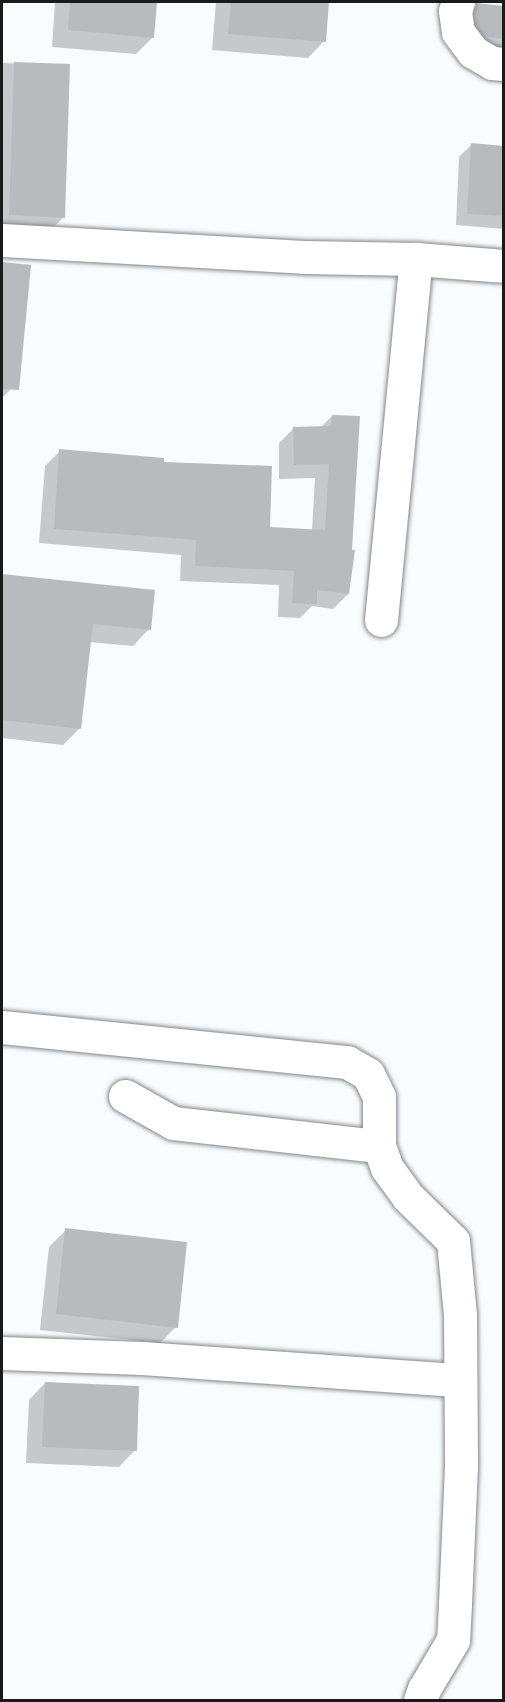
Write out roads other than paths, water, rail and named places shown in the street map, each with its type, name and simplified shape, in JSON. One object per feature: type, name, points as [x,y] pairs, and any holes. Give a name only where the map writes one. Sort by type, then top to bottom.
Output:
[{"type":"street","points":[[458,2],[455,11],[458,32],[473,52],[492,63],[504,64]]},
{"type":"street","points":[[2,240],[304,257],[416,259],[504,266]]},
{"type":"street","points":[[381,620],[416,259]]},
{"type":"street","points":[[2,1026],[347,1062],[368,1074],[379,1097],[379,1146],[387,1168],[408,1197],[453,1241],[460,1315],[460,1466],[453,1640],[424,1689],[420,1701]]},
{"type":"street","points":[[125,1096],[173,1123],[379,1146]]},
{"type":"street","points":[[2,1353],[142,1358],[459,1380]]}]
